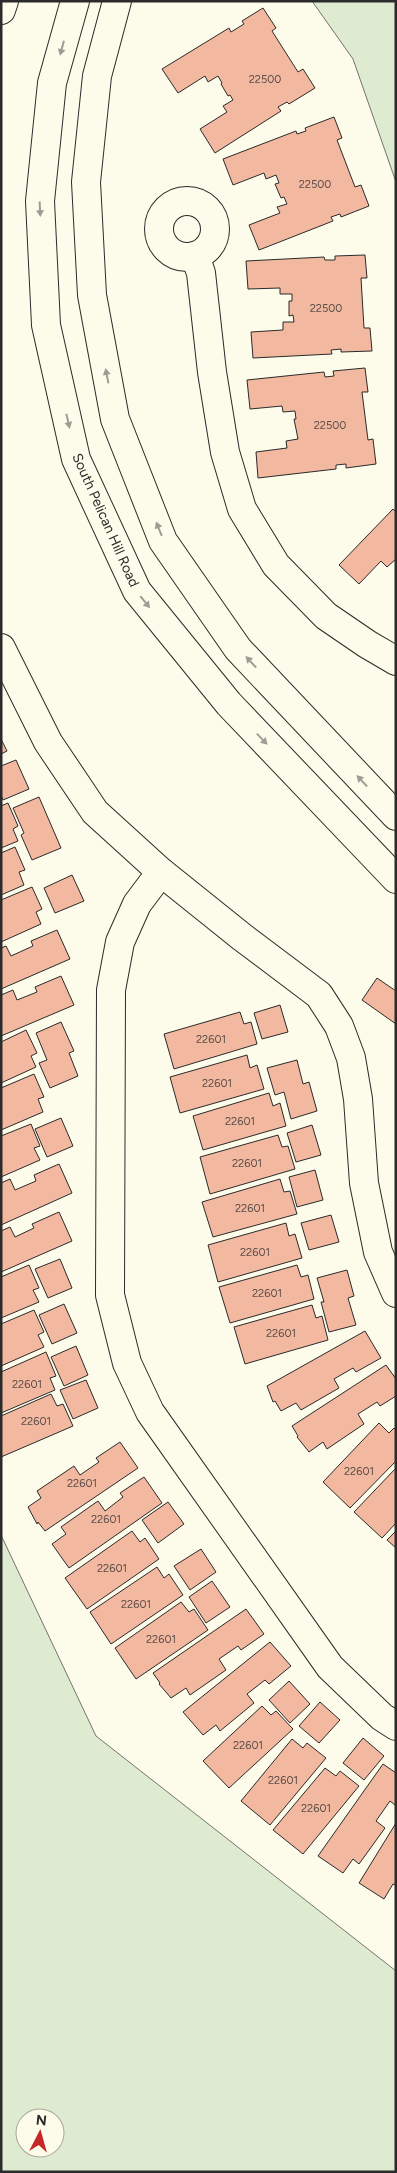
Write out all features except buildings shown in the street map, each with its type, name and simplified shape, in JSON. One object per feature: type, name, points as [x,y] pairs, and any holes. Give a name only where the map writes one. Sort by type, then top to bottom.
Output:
[{"type":"street","points":[[1,10],[4,1]]},
{"type":"street","name":"South Pelican Hill Road","points":[[75,1],[52,84],[40,201],[46,325],[76,459],[137,591],[229,704],[391,864]]},
{"type":"street","points":[[117,1],[97,76],[86,182],[92,295],[115,419],[163,541],[238,649],[396,816]]},
{"type":"street","points":[[195,256],[201,273],[212,372],[225,452],[242,509],[276,565],[326,616],[367,644],[396,660]]},
{"type":"street","points":[[1,648],[48,742],[95,812],[161,872],[242,937],[319,995],[339,1026],[351,1058],[358,1098],[364,1183],[378,1252],[396,1293]]},
{"type":"street","points":[[161,872],[137,904],[120,942],[111,990],[110,1294],[127,1362],[150,1412],[330,1667],[382,1717],[396,1726]]},
{"type":"green space","points":[[312,1],[396,1],[396,182],[353,59]]},
{"type":"green space","points":[[1,1535],[96,1736],[396,1971],[396,2172],[1,2172]]}]
